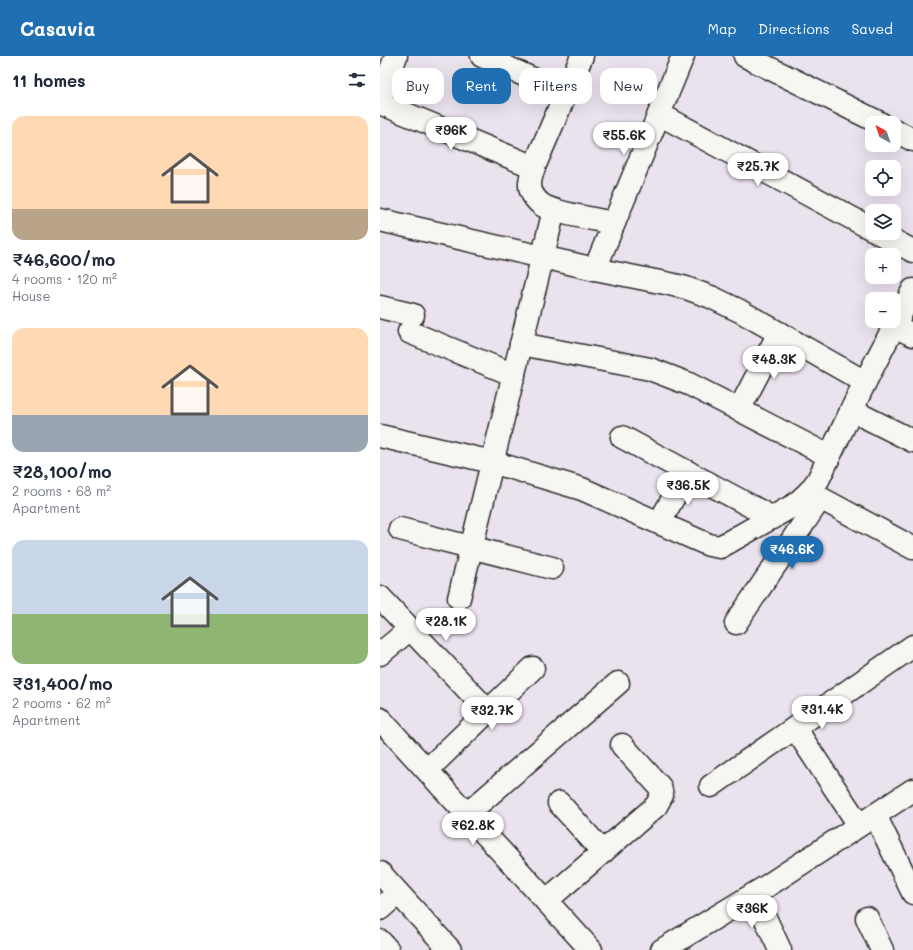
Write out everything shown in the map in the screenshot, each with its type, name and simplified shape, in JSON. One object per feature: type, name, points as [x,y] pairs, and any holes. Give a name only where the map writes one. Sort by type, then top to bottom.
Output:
[{"type":"street","points":[[380,99],[396,56]]},
{"type":"street","points":[[482,56],[519,73]]},
{"type":"street","points":[[577,68],[582,56]]},
{"type":"street","points":[[595,269],[683,56]]},
{"type":"street","points":[[745,56],[866,116]]},
{"type":"street","points":[[380,104],[534,167]]},
{"type":"street","points":[[562,104],[534,167],[530,182],[531,190],[535,198],[543,206],[554,210],[614,223]]},
{"type":"street","points":[[659,114],[865,225]]},
{"type":"street","points":[[901,134],[913,140]]},
{"type":"street","points":[[459,598],[554,210]]},
{"type":"street","points":[[380,220],[542,258],[686,288],[711,297],[740,311],[865,382]]},
{"type":"street","points":[[892,240],[913,252]]},
{"type":"street","points":[[736,623],[814,495],[818,480],[865,382],[903,331],[913,290]]},
{"type":"street","points":[[380,309],[514,375]]},
{"type":"street","points":[[739,410],[779,333]]},
{"type":"street","points":[[521,344],[650,369],[689,384],[829,456]]},
{"type":"street","points":[[851,410],[913,441]]},
{"type":"street","points":[[380,436],[492,462],[582,489],[709,545],[720,547],[814,495]]},
{"type":"street","points":[[622,437],[772,518]]},
{"type":"street","points":[[660,523],[688,472]]},
{"type":"street","points":[[814,495],[913,548]]},
{"type":"street","points":[[400,529],[552,568]]},
{"type":"street","points":[[380,597],[488,712]]},
{"type":"street","points":[[380,654],[410,629]]},
{"type":"street","points":[[711,786],[913,646]]},
{"type":"street","points":[[427,770],[533,668]]},
{"type":"street","points":[[467,814],[618,683]]},
{"type":"street","points":[[380,719],[591,950]]},
{"type":"street","points":[[795,728],[867,820],[913,893]]},
{"type":"street","points":[[546,901],[656,806],[662,795],[660,787],[622,745]]},
{"type":"street","points":[[666,949],[754,894],[913,790]]},
{"type":"street","points":[[559,803],[603,852]]},
{"type":"street","points":[[380,873],[450,950]]},
{"type":"street","points":[[380,909],[398,893]]},
{"type":"street","points":[[754,894],[780,950]]},
{"type":"street","points":[[867,918],[882,950]]},
{"type":"street","points":[[380,941],[388,950]]}]
